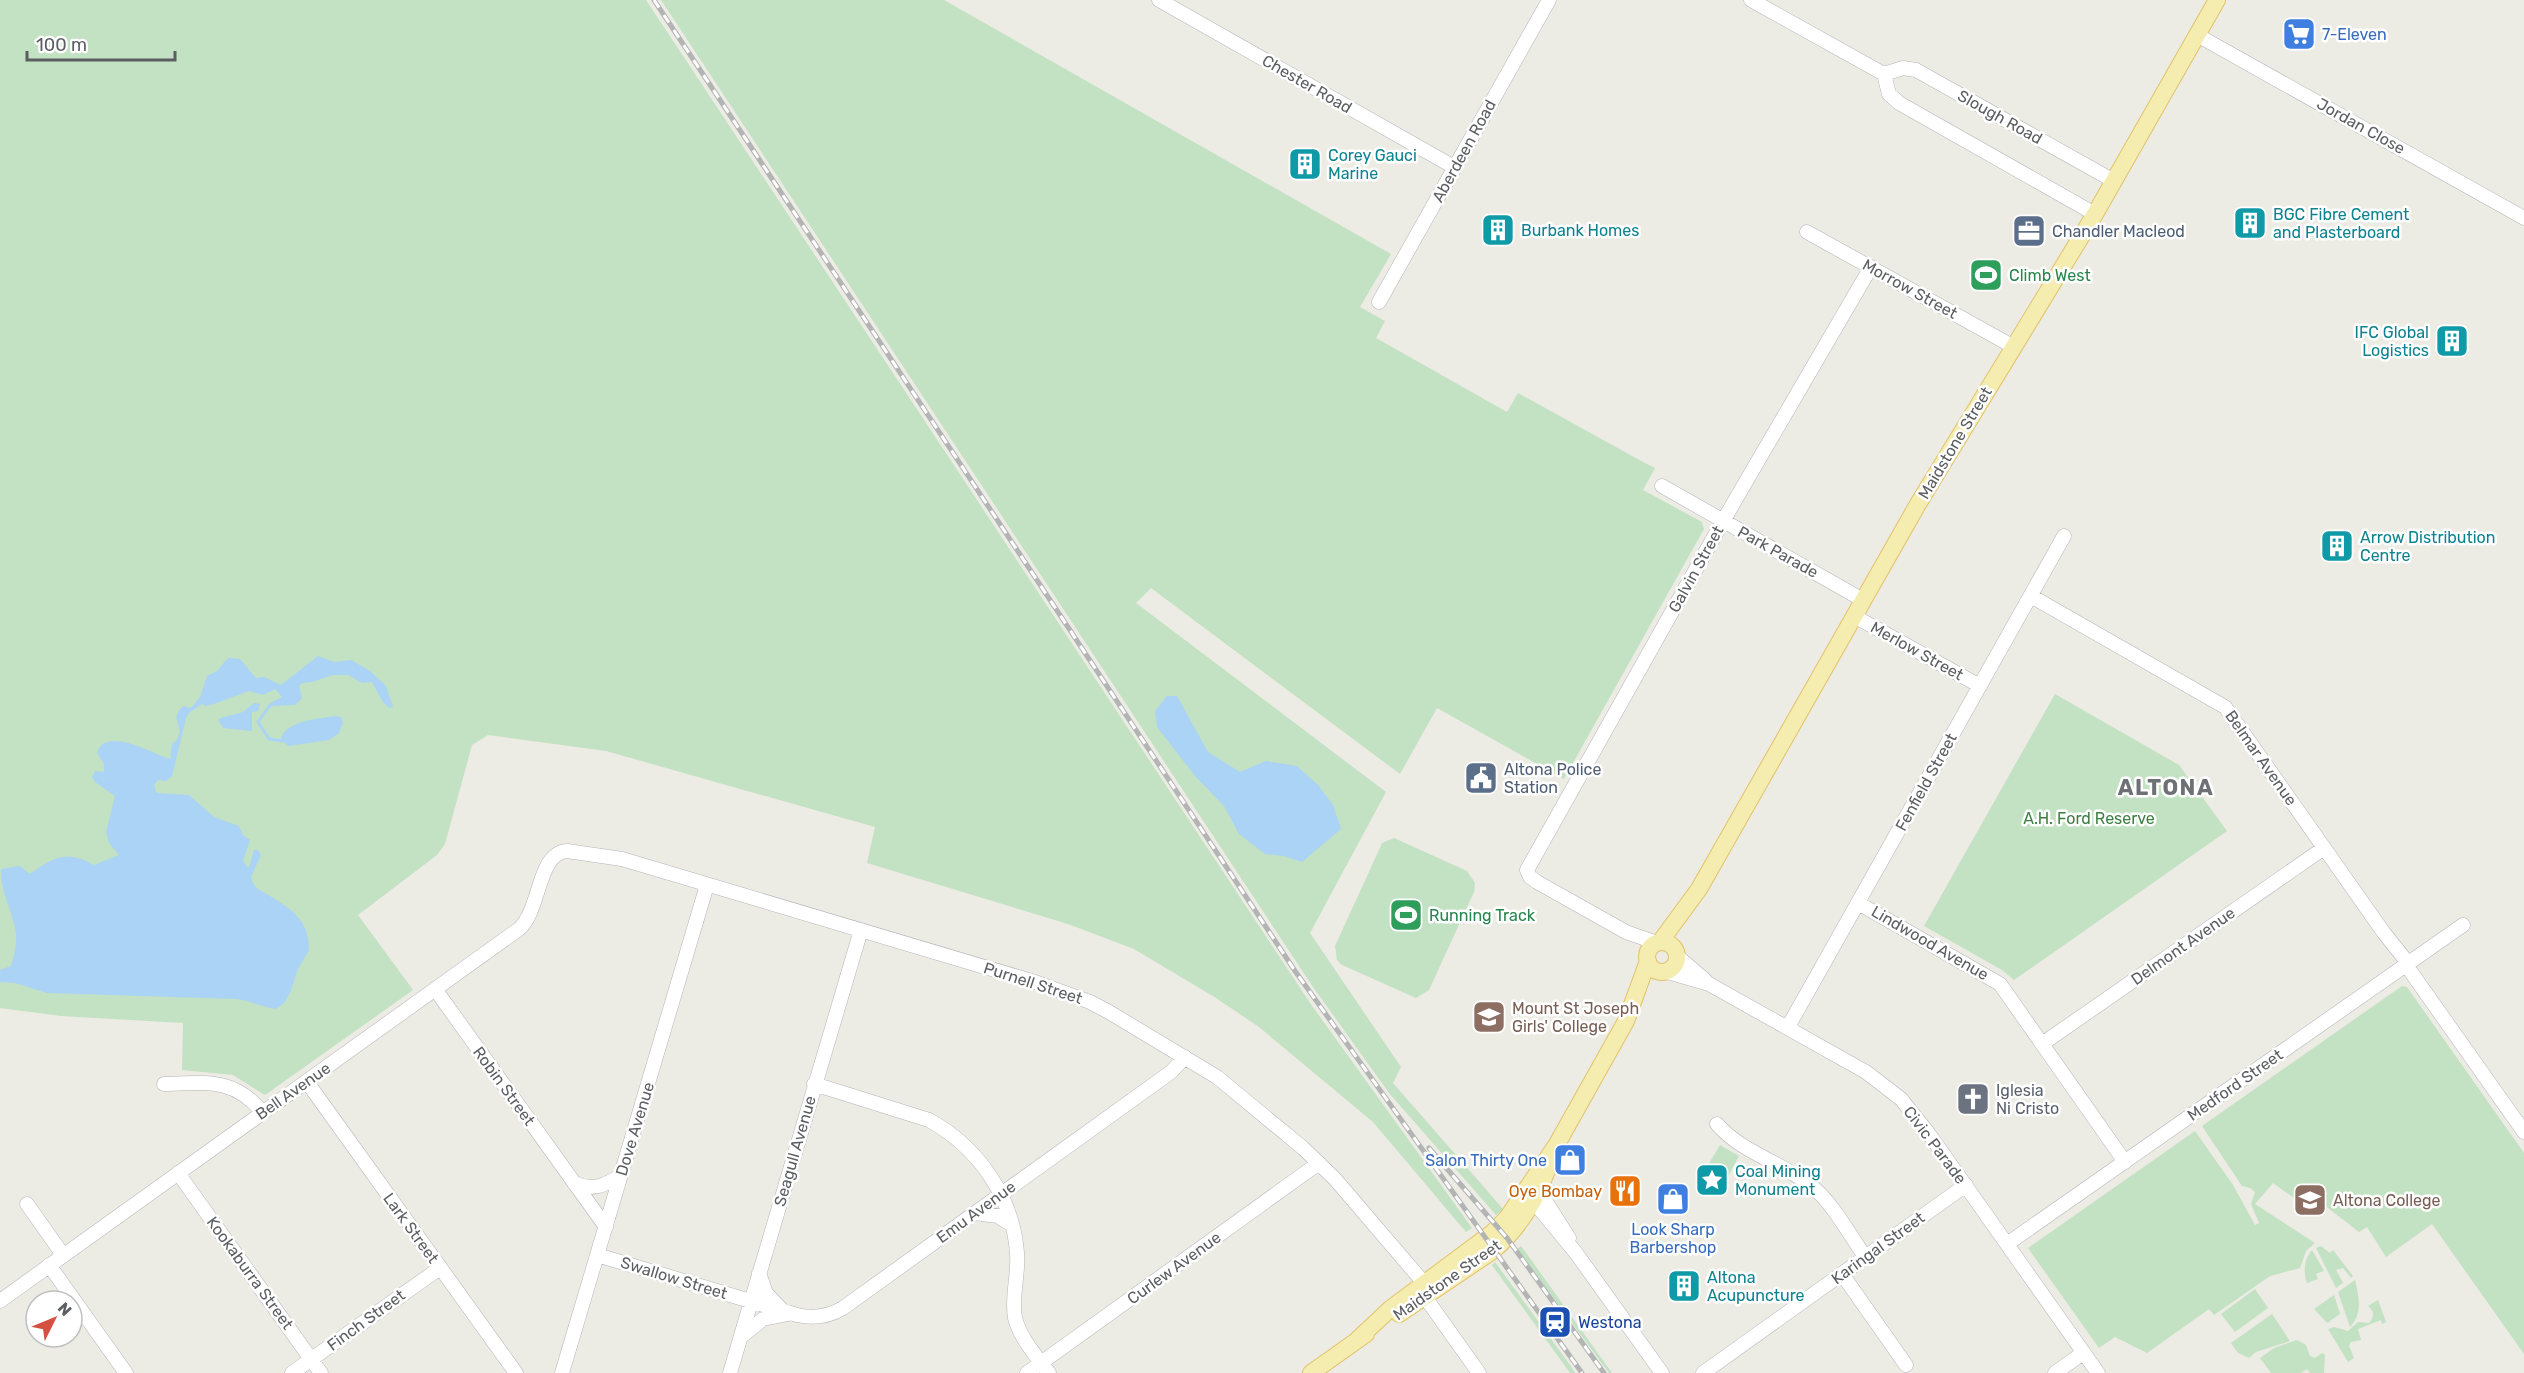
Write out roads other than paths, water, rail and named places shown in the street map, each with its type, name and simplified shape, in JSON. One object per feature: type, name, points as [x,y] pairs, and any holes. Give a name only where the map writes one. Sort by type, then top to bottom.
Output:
[{"type":"main road","name":"Maidstone Street","points":[[1677,954],[1679,936],[1699,890],[1863,600],[2095,214],[2217,0]]},
{"type":"main road","name":"Maidstone Street","points":[[1626,1022],[1653,951],[1699,890]]},
{"type":"main road","points":[[1670,944],[1677,954],[1672,968],[1663,972],[1653,969],[1653,951],[1670,944]]},
{"type":"main road","name":"Maidstone Street","points":[[1311,1373],[1424,1290],[1494,1250],[1516,1228],[1557,1144],[1626,1022],[1663,972]]},
{"type":"street","name":"Chester Road","points":[[1159,0],[1454,167]]},
{"type":"street","name":"Aberdeen Road","points":[[1379,302],[1549,0]]},
{"type":"street","points":[[1751,0],[1884,74],[1889,94],[1899,103],[2095,214]]},
{"type":"street","name":"Jordan Close","points":[[2197,35],[2524,218]]},
{"type":"street","name":"Slough Road","points":[[1884,74],[1903,68],[1916,70],[2114,181]]},
{"type":"street","name":"Morrow Street","points":[[1807,232],[2014,347]]},
{"type":"street","name":"Galvin Street","points":[[1653,951],[1626,932],[1533,880],[1528,873],[1534,856],[1723,521],[1871,267]]},
{"type":"street","name":"Park Parade","points":[[1662,486],[1863,600]]},
{"type":"street","name":"Fenfield Street","points":[[1788,1027],[2064,536]]},
{"type":"street","name":"Belmar Avenue","points":[[2031,596],[2224,707],[2524,1132]]},
{"type":"street","name":"Merlow Street","points":[[1854,616],[1980,686]]},
{"type":"street","name":"Delmont Avenue","points":[[2043,1044],[2324,848]]},
{"type":"street","name":"Purnell Street","points":[[553,856],[567,851],[605,855],[1035,982],[1090,1002],[1217,1077],[1319,1163],[1424,1290],[1479,1373]]},
{"type":"street","name":"Bell Avenue","points":[[0,1300],[519,929],[528,920],[544,870],[553,856]]},
{"type":"street","name":"Dove Avenue","points":[[562,1373],[707,885]]},
{"type":"street","name":"Lindwood Avenue","points":[[1858,903],[2000,984],[2125,1162]]},
{"type":"street","name":"Medford Street","points":[[2007,1244],[2463,925]]},
{"type":"street","name":"Seagull Avenue","points":[[730,1373],[861,930]]},
{"type":"street","name":"Civic Parade","points":[[1677,954],[1709,984]]},
{"type":"street","name":"Civic Parade","points":[[1663,972],[1709,984],[1866,1072],[1895,1095],[1923,1125],[2098,1373]]},
{"type":"street","name":"Robin Street","points":[[435,989],[606,1227]]},
{"type":"street","name":"Emu Avenue","points":[[751,1301],[790,1313],[813,1317],[834,1312],[1172,1072],[1185,1058]]},
{"type":"street","name":"Lark Street","points":[[307,1082],[516,1373]]},
{"type":"street","points":[[164,1083],[217,1084],[233,1087],[245,1094],[263,1113]]},
{"type":"street","points":[[814,1084],[917,1114],[942,1127],[976,1157],[1001,1194],[1012,1225],[1017,1253],[1014,1306],[1016,1318],[1023,1335],[1045,1368]]},
{"type":"street","points":[[1717,1124],[1737,1142],[1798,1176],[1815,1189],[1865,1257]]},
{"type":"street","name":"Curlew Avenue","points":[[1027,1373],[1045,1368],[1319,1163]]},
{"type":"street","name":"Kookaburra Street","points":[[178,1173],[321,1373]]},
{"type":"street","points":[[574,1183],[583,1187],[595,1188],[620,1176]]},
{"type":"street","name":"Karingal Street","points":[[1703,1373],[1966,1185]]},
{"type":"street","points":[[1532,1196],[1546,1202],[1562,1224],[1576,1253],[1662,1373]]},
{"type":"street","points":[[27,1204],[63,1255]]},
{"type":"street","points":[[975,1213],[998,1216],[1012,1225]]},
{"type":"street","name":"Swallow Street","points":[[597,1255],[751,1301]]},
{"type":"street","points":[[49,1265],[126,1373]]},
{"type":"street","name":"Finch Street","points":[[292,1373],[440,1268]]},
{"type":"street","points":[[759,1273],[771,1299],[790,1313]]},
{"type":"street","points":[[1842,1274],[1906,1365]]},
{"type":"street","points":[[740,1338],[763,1319],[790,1313]]},
{"type":"street","points":[[2055,1373],[2084,1353]]},
{"type":"water","points":[[318,656],[334,662],[351,660],[370,671],[386,686],[393,707],[389,708],[383,702],[372,682],[362,683],[348,675],[333,675],[302,683],[299,686],[302,698],[295,705],[270,706],[269,704],[282,697],[275,689],[263,695],[249,691],[211,705],[202,704],[190,712],[186,718],[172,776],[166,781],[158,780],[154,785],[156,792],[159,793],[189,795],[214,817],[239,826],[243,835],[250,840],[243,861],[247,867],[249,867],[254,850],[258,850],[261,855],[251,877],[254,884],[292,912],[303,924],[309,950],[298,969],[284,1003],[276,1009],[237,999],[47,993],[15,983],[0,982],[0,970],[11,966],[16,937],[2,885],[1,869],[20,866],[30,874],[46,863],[60,858],[76,858],[94,865],[119,855],[109,843],[106,832],[115,796],[95,782],[92,777],[95,771],[104,772],[104,764],[97,753],[102,745],[109,741],[119,741],[170,759],[172,744],[177,740],[180,731],[178,712],[183,706],[191,708],[200,697],[207,676],[217,671],[228,658],[240,659],[256,678],[264,677],[281,685]]},
{"type":"water","points":[[1167,696],[1177,696],[1208,752],[1240,772],[1266,761],[1297,766],[1318,785],[1333,805],[1341,829],[1302,862],[1284,856],[1265,854],[1239,834],[1224,806],[1195,776],[1157,727],[1155,711]]},
{"type":"water","points":[[254,703],[260,704],[258,711],[252,712],[252,731],[223,728],[218,720],[243,712]]},
{"type":"water","points":[[335,716],[341,717],[343,723],[339,733],[329,740],[288,746],[281,738],[290,727],[297,724]]},
{"type":"waterway","points":[[270,705],[258,722],[269,739],[283,741]]},
{"type":"railway","points":[[654,0],[1295,971],[1582,1373]]},
{"type":"railway","points":[[1429,1148],[1507,1238],[1604,1373]]},
{"type":"place","name":"7-Eleven","points":[[2299,34]]},
{"type":"place","name":"Corey Gauci Marine","points":[[1305,164]]},
{"type":"place","name":"BGC Fibre Cement and Plasterboard","points":[[2250,223]]},
{"type":"place","name":"Burbank Homes","points":[[1498,230]]},
{"type":"place","name":"Chandler Macleod","points":[[2029,231]]},
{"type":"place","name":"Climb West","points":[[1986,275]]},
{"type":"place","name":"IFC Global Logistics","points":[[2452,341]]},
{"type":"place","name":"Arrow Distribution Centre","points":[[2337,546]]},
{"type":"place","name":"Altona Police Station","points":[[1481,778]]},
{"type":"place","name":"Running Track","points":[[1406,915]]},
{"type":"place","name":"Mount St Joseph Girls' College","points":[[1489,1017]]},
{"type":"place","name":"Iglesia Ni Cristo","points":[[1973,1099]]},
{"type":"place","name":"Salon Thirty One","points":[[1570,1160]]},
{"type":"place","name":"Coal Mining Monument","points":[[1712,1180]]},
{"type":"place","name":"Oye Bombay","points":[[1625,1191]]},
{"type":"place","name":"Look Sharp Barbershop","points":[[1673,1199]]},
{"type":"place","name":"Altona College","points":[[2310,1200]]},
{"type":"place","name":"Altona Acupuncture","points":[[1684,1286]]},
{"type":"place","name":"Westona","points":[[1555,1322]]},
{"type":"district","name":"ALTONA","points":[[2166,787]]},
{"type":"park label","name":"A.H. Ford Reserve","points":[[2089,818]]}]
